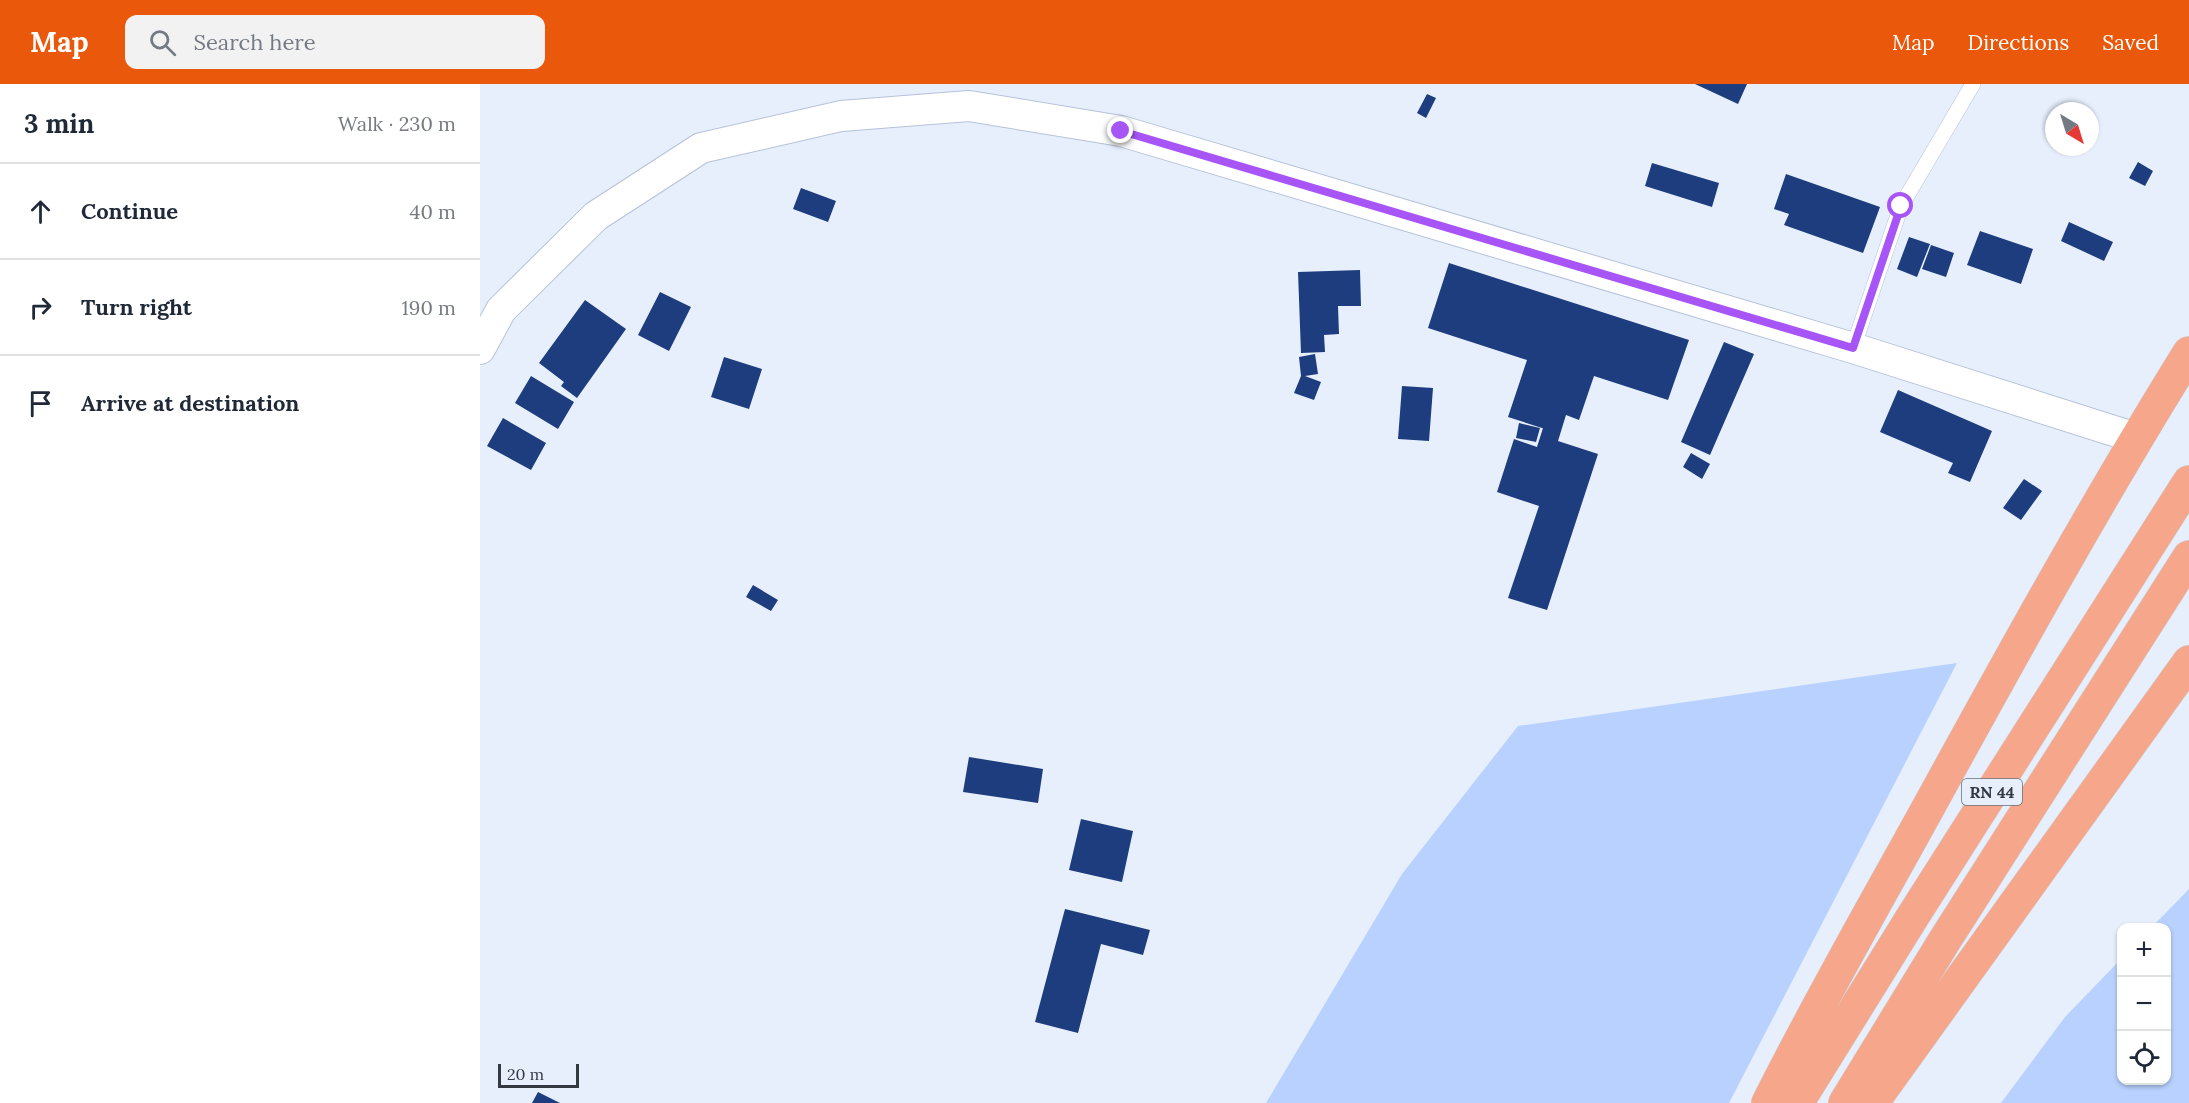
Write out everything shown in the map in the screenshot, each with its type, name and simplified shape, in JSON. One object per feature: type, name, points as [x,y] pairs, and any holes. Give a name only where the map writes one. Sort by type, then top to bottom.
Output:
[{"type":"highway","points":[[1768,1103],[1811,1017],[1995,685],[2136,438],[2189,353]]},
{"type":"highway","name":"RN 44","points":[[1797,1103],[2189,482]]},
{"type":"highway","name":"RN 44","points":[[1845,1103],[1943,943],[2189,557]]},
{"type":"highway","points":[[1872,1103],[2189,662]]},
{"type":"street","points":[[480,350],[501,310],[596,216],[701,148],[841,116],[969,106],[1121,131],[1853,348],[2136,438]]},
{"type":"lane","points":[[1853,348],[1901,206],[1973,84]]},
{"type":"shaded area","points":[[1957,663],[1729,1103],[1266,1103],[1402,874],[1518,726]]},
{"type":"shaded area","points":[[2189,889],[2189,1103],[2001,1103],[2065,1017],[2117,963],[2117,1085],[2171,1085],[2171,923],[2156,923]]},
{"type":"building","points":[[1695,84],[1747,84],[1738,104]]},
{"type":"building","points":[[1427,94],[1436,98],[1426,118],[1417,113]]},
{"type":"building","points":[[2138,162],[2153,171],[2145,186],[2129,178]]},
{"type":"building","points":[[1652,163],[1719,183],[1712,207],[1645,186]]},
{"type":"building","points":[[1786,174],[1880,207],[1863,253],[1784,225],[1789,214],[1774,209]]},
{"type":"building","points":[[801,188],[836,201],[828,222],[793,209]]},
{"type":"building","points":[[2069,222],[2113,242],[2104,261],[2061,241]]},
{"type":"building","points":[[1980,231],[2033,249],[2021,284],[1967,265]]},
{"type":"building","points":[[1909,237],[1930,244],[1917,277],[1897,269]]},
{"type":"building","points":[[1931,245],[1954,253],[1946,277],[1922,269]]},
{"type":"building","points":[[1449,263],[1689,340],[1668,400],[1594,376],[1579,420],[1566,415],[1558,441],[1598,454],[1547,610],[1508,598],[1539,506],[1497,492],[1514,439],[1537,447],[1543,428],[1508,417],[1527,360],[1428,328]]},
{"type":"building","points":[[1360,270],[1361,306],[1338,306],[1339,334],[1324,335],[1325,352],[1301,353],[1298,272]]},
{"type":"building","points":[[660,292],[691,307],[669,351],[638,335]]},
{"type":"building","points":[[585,300],[626,329],[577,398],[561,386],[564,382],[539,363]]},
{"type":"building","points":[[1724,342],[1754,354],[1710,455],[1681,442]]},
{"type":"building","points":[[1315,354],[1318,374],[1305,376],[1321,382],[1314,400],[1294,393],[1301,376],[1299,357]]},
{"type":"building","points":[[724,357],[762,369],[749,409],[711,397]]},
{"type":"building","points":[[531,376],[574,402],[558,429],[515,403]]},
{"type":"building","points":[[1402,386],[1433,388],[1429,441],[1398,439]]},
{"type":"building","points":[[1898,390],[1992,431],[1970,482],[1948,473],[1953,463],[1880,432]]},
{"type":"building","points":[[503,418],[546,443],[531,470],[487,446]]},
{"type":"building","points":[[1519,423],[1540,428],[1536,442],[1516,438]]},
{"type":"building","points":[[1691,453],[1710,464],[1702,479],[1683,467]]},
{"type":"building","points":[[2024,479],[2042,491],[2021,520],[2003,508]]},
{"type":"building","points":[[753,585],[778,600],[771,611],[746,597]]},
{"type":"building","points":[[969,757],[1043,769],[1038,803],[963,792]]},
{"type":"building","points":[[1081,819],[1133,831],[1122,882],[1069,870]]},
{"type":"building","points":[[1065,909],[1150,930],[1143,955],[1101,944],[1078,1033],[1035,1022]]},
{"type":"building","points":[[538,1092],[560,1103],[532,1103]]},
{"type":"route","points":[[1121,131],[1853,348],[1901,206]]}]
